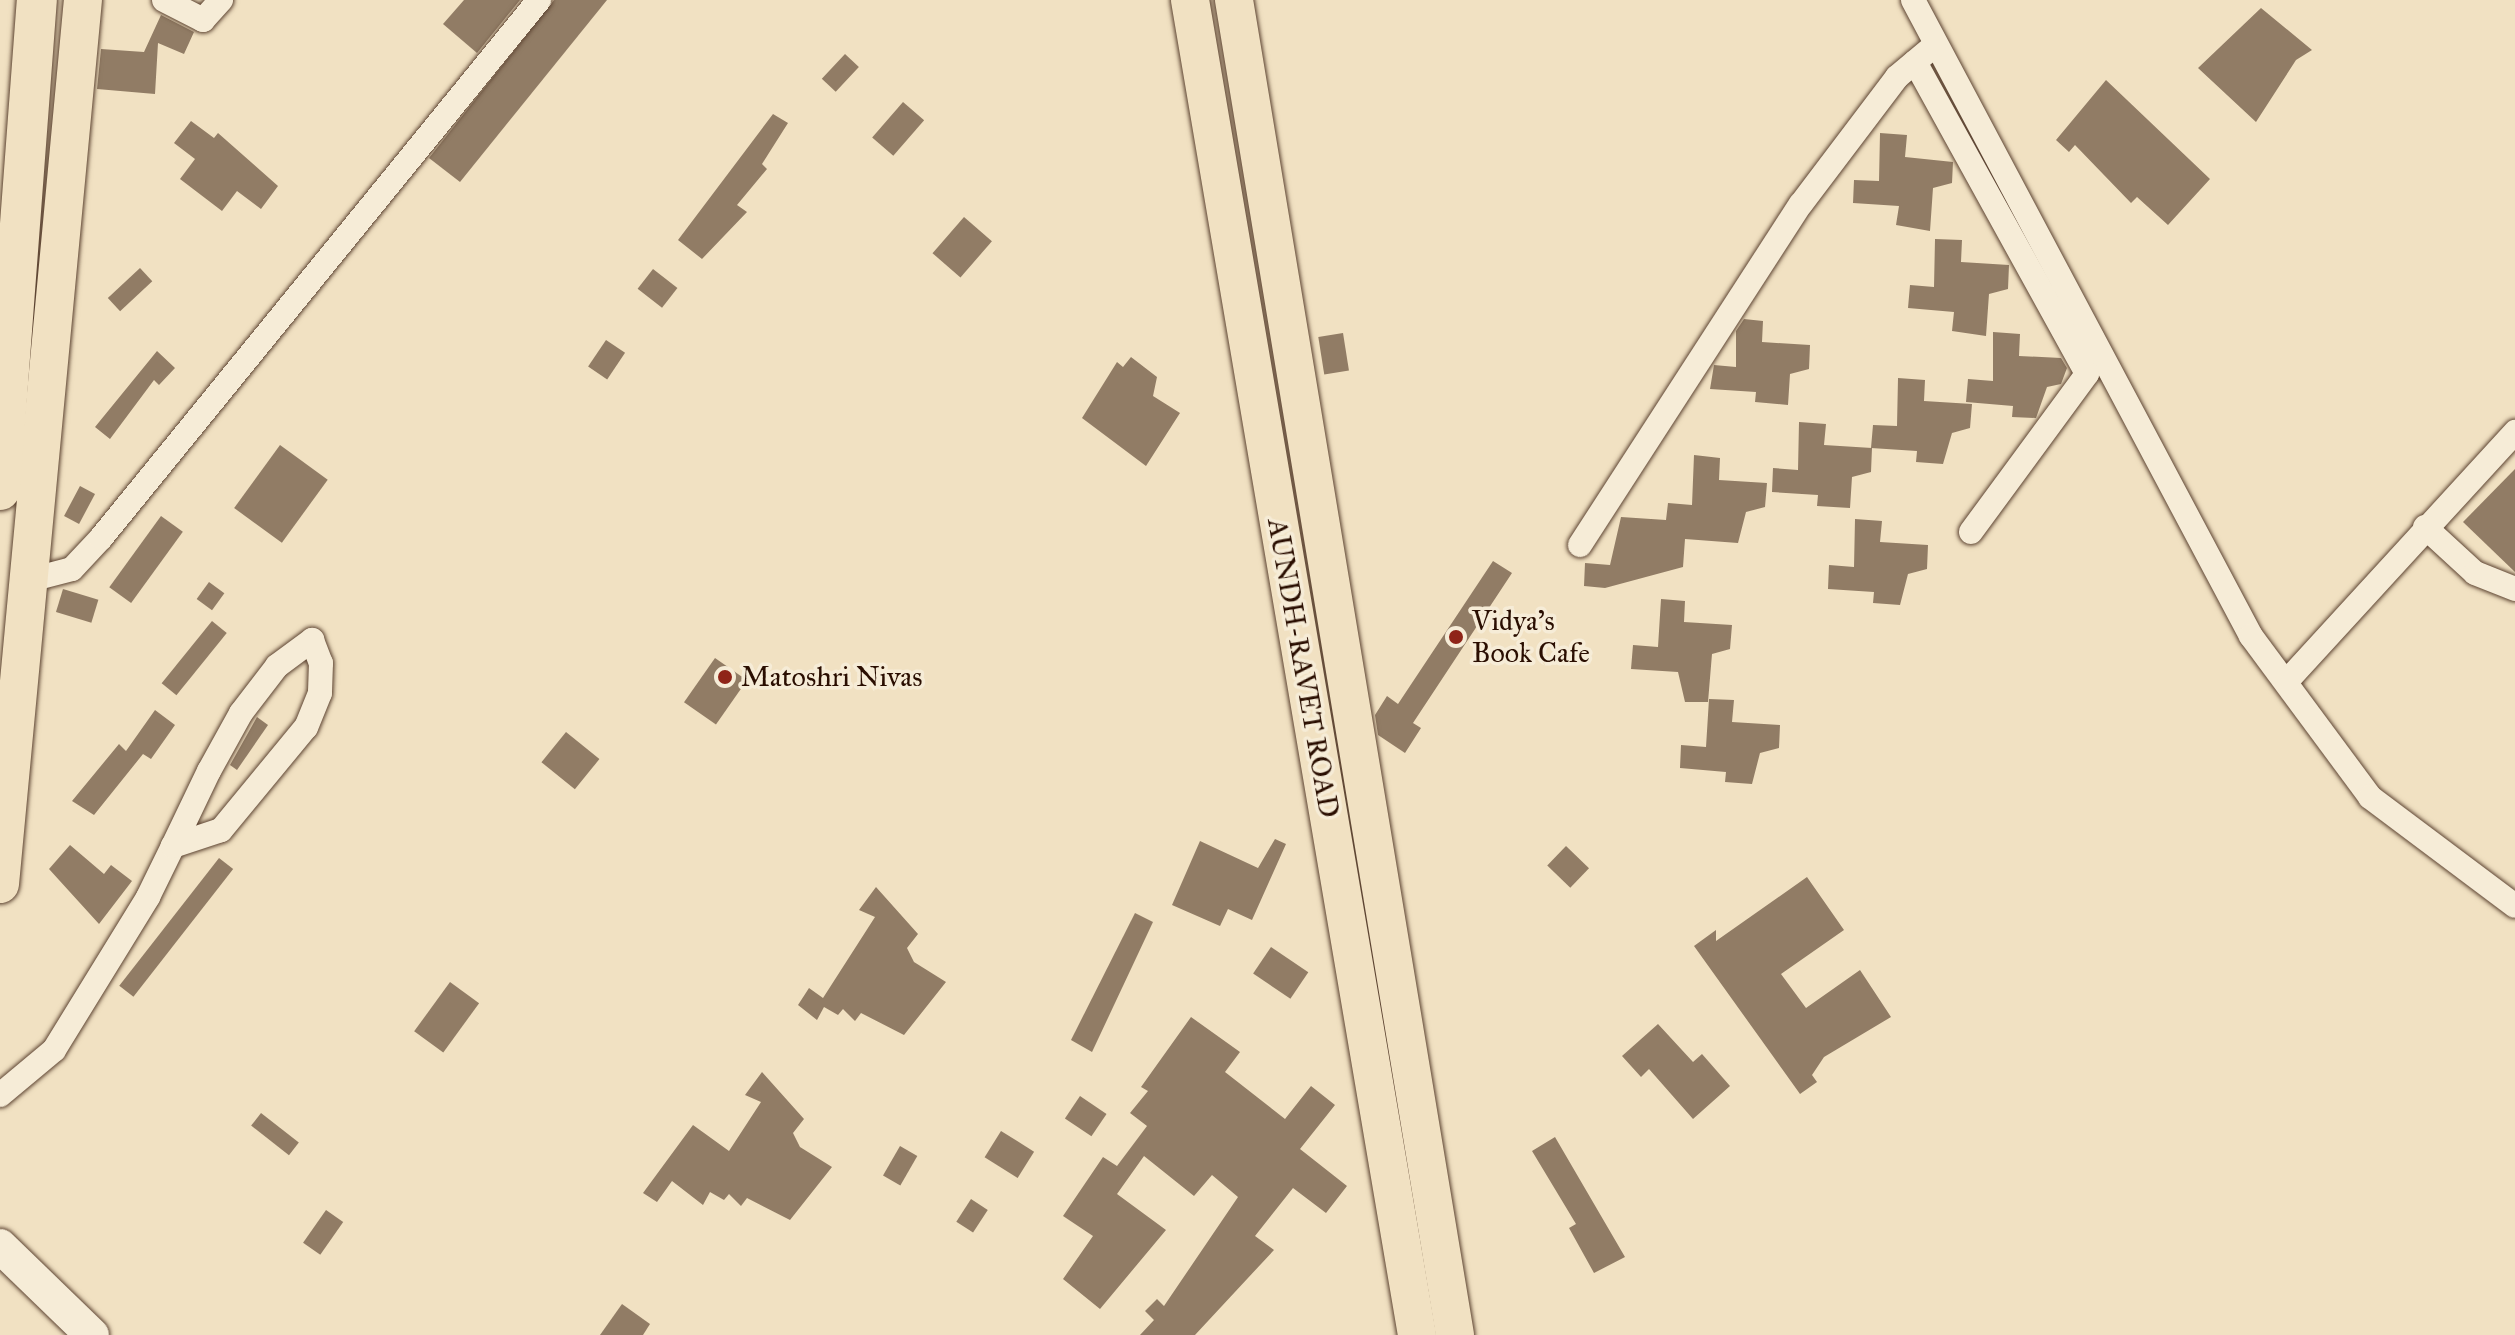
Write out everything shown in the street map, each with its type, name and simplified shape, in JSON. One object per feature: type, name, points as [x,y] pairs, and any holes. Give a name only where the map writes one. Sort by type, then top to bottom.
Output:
[{"type":"highway","points":[[0,490],[37,0]]},
{"type":"main road","points":[[0,884],[83,0]]},
{"type":"main road","name":"AUNDH-RAVET ROAD","points":[[1190,0],[1417,1335]]},
{"type":"main road","name":"AUNDH-RAVET ROAD","points":[[1234,0],[1455,1335]]},
{"type":"main road","points":[[0,1246],[92,1335]]},
{"type":"street","points":[[164,0],[203,20],[221,0]]},
{"type":"street","points":[[30,580],[72,569],[101,538],[539,0]]},
{"type":"street","points":[[1913,0],[1934,46],[2084,313],[2213,570],[2370,797],[2515,906]]},
{"type":"street","points":[[1580,545],[1801,204],[1915,62],[1934,46]]},
{"type":"street","points":[[1915,62],[2087,374],[1971,532]]},
{"type":"street","points":[[2287,681],[2515,432]]},
{"type":"street","points":[[2425,527],[2484,579],[2515,589]]},
{"type":"street","points":[[0,1095],[54,1050],[173,846],[241,713],[277,666],[312,640],[320,693],[306,727],[221,830],[173,846]]},
{"type":"building","points":[[464,0],[520,0],[477,53],[443,24]]},
{"type":"building","points":[[554,0],[607,0],[460,182],[429,158]]},
{"type":"building","points":[[2261,8],[2312,50],[2296,60],[2256,122],[2198,68]]},
{"type":"building","points":[[161,15],[194,32],[184,54],[158,43],[155,94],[97,89],[101,49],[144,52]]},
{"type":"building","points":[[845,54],[859,67],[836,92],[822,79]]},
{"type":"building","points":[[2106,80],[2210,179],[2168,225],[2137,197],[2131,203],[2075,145],[2069,152],[2056,140]]},
{"type":"building","points":[[903,102],[924,120],[893,156],[872,137]]},
{"type":"building","points":[[773,114],[788,123],[762,164],[767,169],[737,205],[747,212],[702,259],[678,240]]},
{"type":"building","points":[[191,121],[214,138],[218,133],[278,186],[261,209],[237,191],[222,211],[180,179],[195,159],[174,143]]},
{"type":"building","points":[[1880,133],[1907,135],[1905,157],[1953,162],[1952,183],[1933,188],[1930,231],[1896,225],[1899,206],[1853,203],[1854,180],[1879,181]]},
{"type":"building","points":[[964,217],[992,241],[960,278],[933,253]]},
{"type":"building","points":[[1935,239],[1962,240],[1961,262],[2009,265],[2008,289],[1989,294],[1986,336],[1952,331],[1954,312],[1908,308],[1910,285],[1934,287]]},
{"type":"building","points":[[140,268],[152,281],[120,311],[108,298]]},
{"type":"building","points":[[653,269],[677,288],[662,308],[638,289]]},
{"type":"building","points":[[1744,319],[1763,321],[1762,342],[1810,345],[1809,369],[1790,374],[1788,405],[1755,402],[1756,392],[1710,389],[1714,365],[1736,367],[1736,331]]},
{"type":"building","points":[[1993,332],[2020,334],[2019,356],[2061,358],[2067,368],[2061,384],[2047,387],[2036,418],[2012,417],[2013,406],[1966,402],[1968,379],[1993,381]]},
{"type":"building","points":[[1343,333],[1349,371],[1324,374],[1318,337]]},
{"type":"building","points":[[606,340],[625,353],[607,379],[588,367]]},
{"type":"building","points":[[157,351],[175,368],[159,385],[154,380],[110,439],[95,427]]},
{"type":"building","points":[[1131,357],[1157,377],[1153,396],[1180,413],[1146,466],[1082,418],[1117,362],[1123,367]]},
{"type":"building","points":[[1898,378],[1925,380],[1924,401],[1972,404],[1970,428],[1952,433],[1943,464],[1916,462],[1917,451],[1871,448],[1873,425],[1897,426]]},
{"type":"building","points":[[1799,422],[1826,424],[1824,445],[1872,448],[1871,472],[1852,477],[1850,508],[1817,506],[1818,495],[1772,492],[1773,468],[1798,470]]},
{"type":"building","points":[[280,445],[328,480],[282,543],[234,508]]},
{"type":"building","points":[[1694,455],[1720,458],[1719,480],[1767,483],[1765,507],[1746,512],[1738,543],[1685,539],[1683,567],[1605,588],[1584,586],[1585,563],[1610,565],[1621,517],[1666,520],[1668,503],[1692,505]]},
{"type":"building","points":[[2515,469],[2515,572],[2463,522]]},
{"type":"building","points":[[80,486],[95,494],[79,524],[64,516]]},
{"type":"building","points":[[161,516],[183,532],[131,603],[109,587]]},
{"type":"building","points":[[1855,519],[1882,521],[1880,542],[1928,545],[1927,569],[1908,574],[1900,605],[1873,603],[1874,592],[1828,589],[1829,565],[1854,567]]},
{"type":"building","name":"Vidya's Book Cafe","points":[[1493,561],[1512,573],[1413,723],[1421,728],[1405,753],[1378,735],[1375,715],[1387,696],[1398,704]]},
{"type":"building","points":[[209,582],[224,593],[212,610],[197,599]]},
{"type":"building","points":[[63,589],[98,600],[91,623],[56,612]]},
{"type":"building","points":[[1661,599],[1685,601],[1684,622],[1732,625],[1730,649],[1712,654],[1708,702],[1685,702],[1678,672],[1631,669],[1633,645],[1658,647]]},
{"type":"building","points":[[212,621],[227,633],[176,695],[162,683]]},
{"type":"building","points":[[715,658],[747,680],[716,725],[684,702]]},
{"type":"building","points":[[1709,699],[1734,700],[1732,722],[1780,725],[1779,748],[1760,753],[1752,784],[1725,782],[1726,772],[1680,768],[1681,745],[1706,747]]},
{"type":"building","points":[[155,710],[175,725],[151,759],[143,754],[94,815],[72,801],[119,744],[126,751]]},
{"type":"building","points":[[257,717],[268,725],[237,770],[230,765]]},
{"type":"building","points":[[566,732],[599,759],[575,789],[541,762]]},
{"type":"building","points":[[1275,839],[1286,844],[1252,920],[1228,909],[1220,926],[1172,905],[1200,841],[1258,868]]},
{"type":"building","points":[[70,845],[104,874],[111,865],[132,881],[99,924],[49,869]]},
{"type":"building","points":[[1566,846],[1589,868],[1570,888],[1547,865]]},
{"type":"building","points":[[219,858],[233,869],[133,997],[119,986]]},
{"type":"building","points":[[1807,877],[1844,930],[1781,974],[1806,1008],[1860,970],[1891,1017],[1824,1057],[1812,1075],[1817,1082],[1800,1094],[1694,946],[1716,930],[1716,941]]},
{"type":"building","points":[[876,887],[918,934],[907,948],[914,962],[946,982],[904,1035],[861,1013],[855,1021],[843,1009],[838,1015],[824,1007],[817,1020],[798,1005],[809,988],[823,998],[875,917],[859,910]]},
{"type":"building","points":[[1135,913],[1153,922],[1092,1052],[1071,1040]]},
{"type":"building","points":[[1271,947],[1308,972],[1290,999],[1253,974]]},
{"type":"building","points":[[450,982],[479,1003],[443,1053],[414,1031]]},
{"type":"building","points":[[1191,1017],[1240,1052],[1225,1072],[1285,1119],[1311,1086],[1335,1105],[1300,1149],[1347,1186],[1326,1213],[1293,1188],[1255,1236],[1274,1250],[1195,1335],[1140,1335],[1154,1320],[1145,1311],[1157,1299],[1164,1306],[1238,1197],[1212,1175],[1194,1196],[1144,1156],[1117,1194],[1166,1230],[1100,1309],[1063,1279],[1093,1236],[1063,1216],[1103,1157],[1117,1166],[1147,1126],[1130,1113],[1148,1091],[1141,1087]]},
{"type":"building","points":[[1658,1024],[1693,1062],[1702,1054],[1730,1086],[1693,1119],[1649,1069],[1641,1077],[1622,1056]]},
{"type":"building","points":[[762,1072],[804,1119],[793,1133],[800,1147],[832,1167],[790,1220],[747,1198],[741,1206],[729,1194],[724,1200],[710,1192],[703,1205],[672,1181],[657,1202],[643,1193],[693,1125],[729,1151],[761,1102],[745,1095]]},
{"type":"building","points":[[1080,1096],[1107,1114],[1091,1136],[1065,1118]]},
{"type":"building","points":[[261,1113],[299,1143],[289,1155],[251,1126]]},
{"type":"building","points":[[1001,1131],[1034,1152],[1018,1178],[985,1157]]},
{"type":"building","points":[[1555,1137],[1625,1257],[1594,1273],[1569,1228],[1576,1224],[1532,1151]]},
{"type":"building","points":[[900,1146],[917,1156],[900,1185],[883,1175]]},
{"type":"building","points":[[971,1199],[988,1210],[973,1233],[956,1222]]},
{"type":"building","points":[[326,1210],[343,1222],[320,1255],[303,1243]]},
{"type":"building","points":[[622,1304],[650,1324],[643,1335],[600,1335]]},
{"type":"place","name":"Vidya's Book Cafe","points":[[1456,637]]},
{"type":"place","name":"Matoshri Nivas","points":[[725,677]]}]
